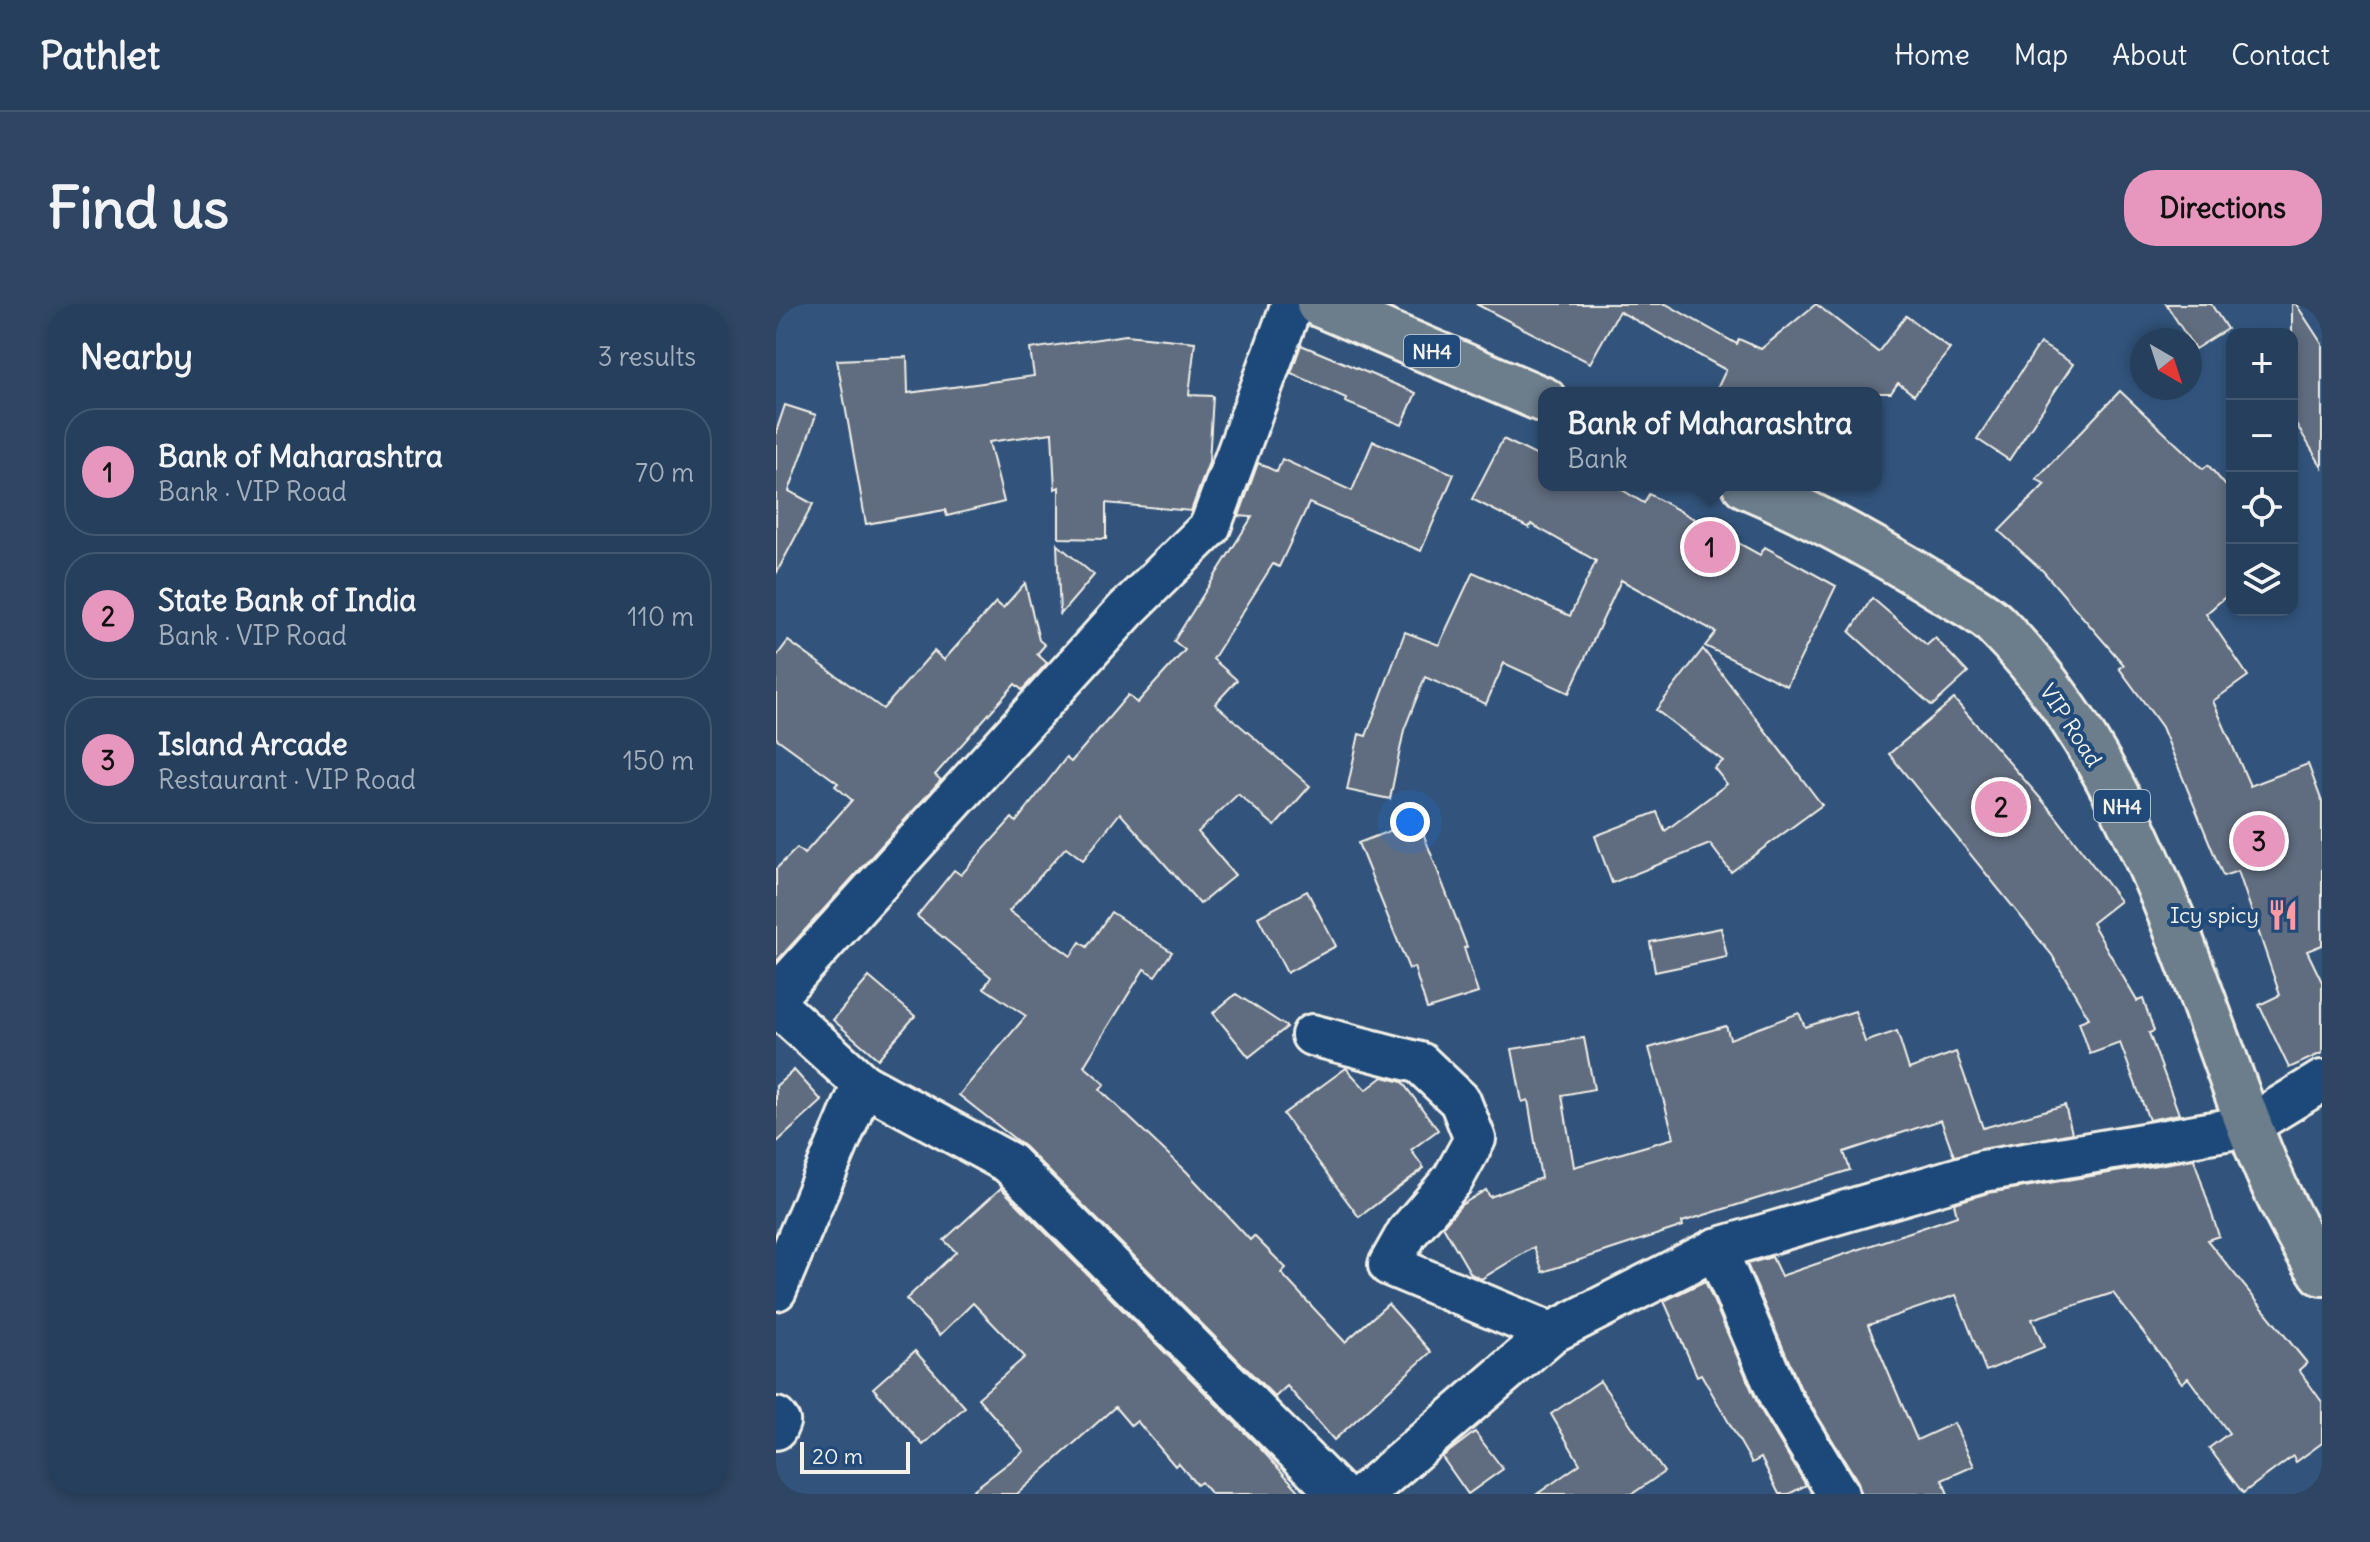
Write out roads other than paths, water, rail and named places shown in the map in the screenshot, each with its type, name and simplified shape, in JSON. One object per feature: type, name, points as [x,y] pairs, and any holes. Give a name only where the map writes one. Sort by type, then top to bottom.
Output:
[{"type":"highway","name":"NH4","points":[[1319,304],[1538,397]]},
{"type":"highway","name":"VIP Road","points":[[1757,491],[1883,553],[1992,621],[2061,701],[2140,843],[2175,922],[2249,1126],[2294,1232],[2322,1273]]},
{"type":"street","points":[[1292,304],[1210,527],[1126,610],[779,988],[863,1084],[1009,1163],[1339,1494]]},
{"type":"street","points":[[1312,1035],[1420,1063],[1460,1101],[1475,1139],[1453,1179],[1407,1233],[1389,1265],[1551,1333]]},
{"type":"street","points":[[1364,1494],[1551,1333],[1716,1249],[1983,1171],[2249,1126],[2322,1081]]},
{"type":"street","points":[[776,1290],[863,1084]]},
{"type":"street","points":[[1716,1249],[1780,1398],[1838,1494]]},
{"type":"street","points":[[776,1418],[779,1422],[776,1429]]},
{"type":"place","name":"Bank of Maharashtra","points":[[1710,547]]},
{"type":"place","name":"State Bank of India","points":[[2001,807]]},
{"type":"place","name":"Island Arcade","points":[[2259,841]]},
{"type":"place","name":"Icy spicy","points":[[2283,915]]}]
